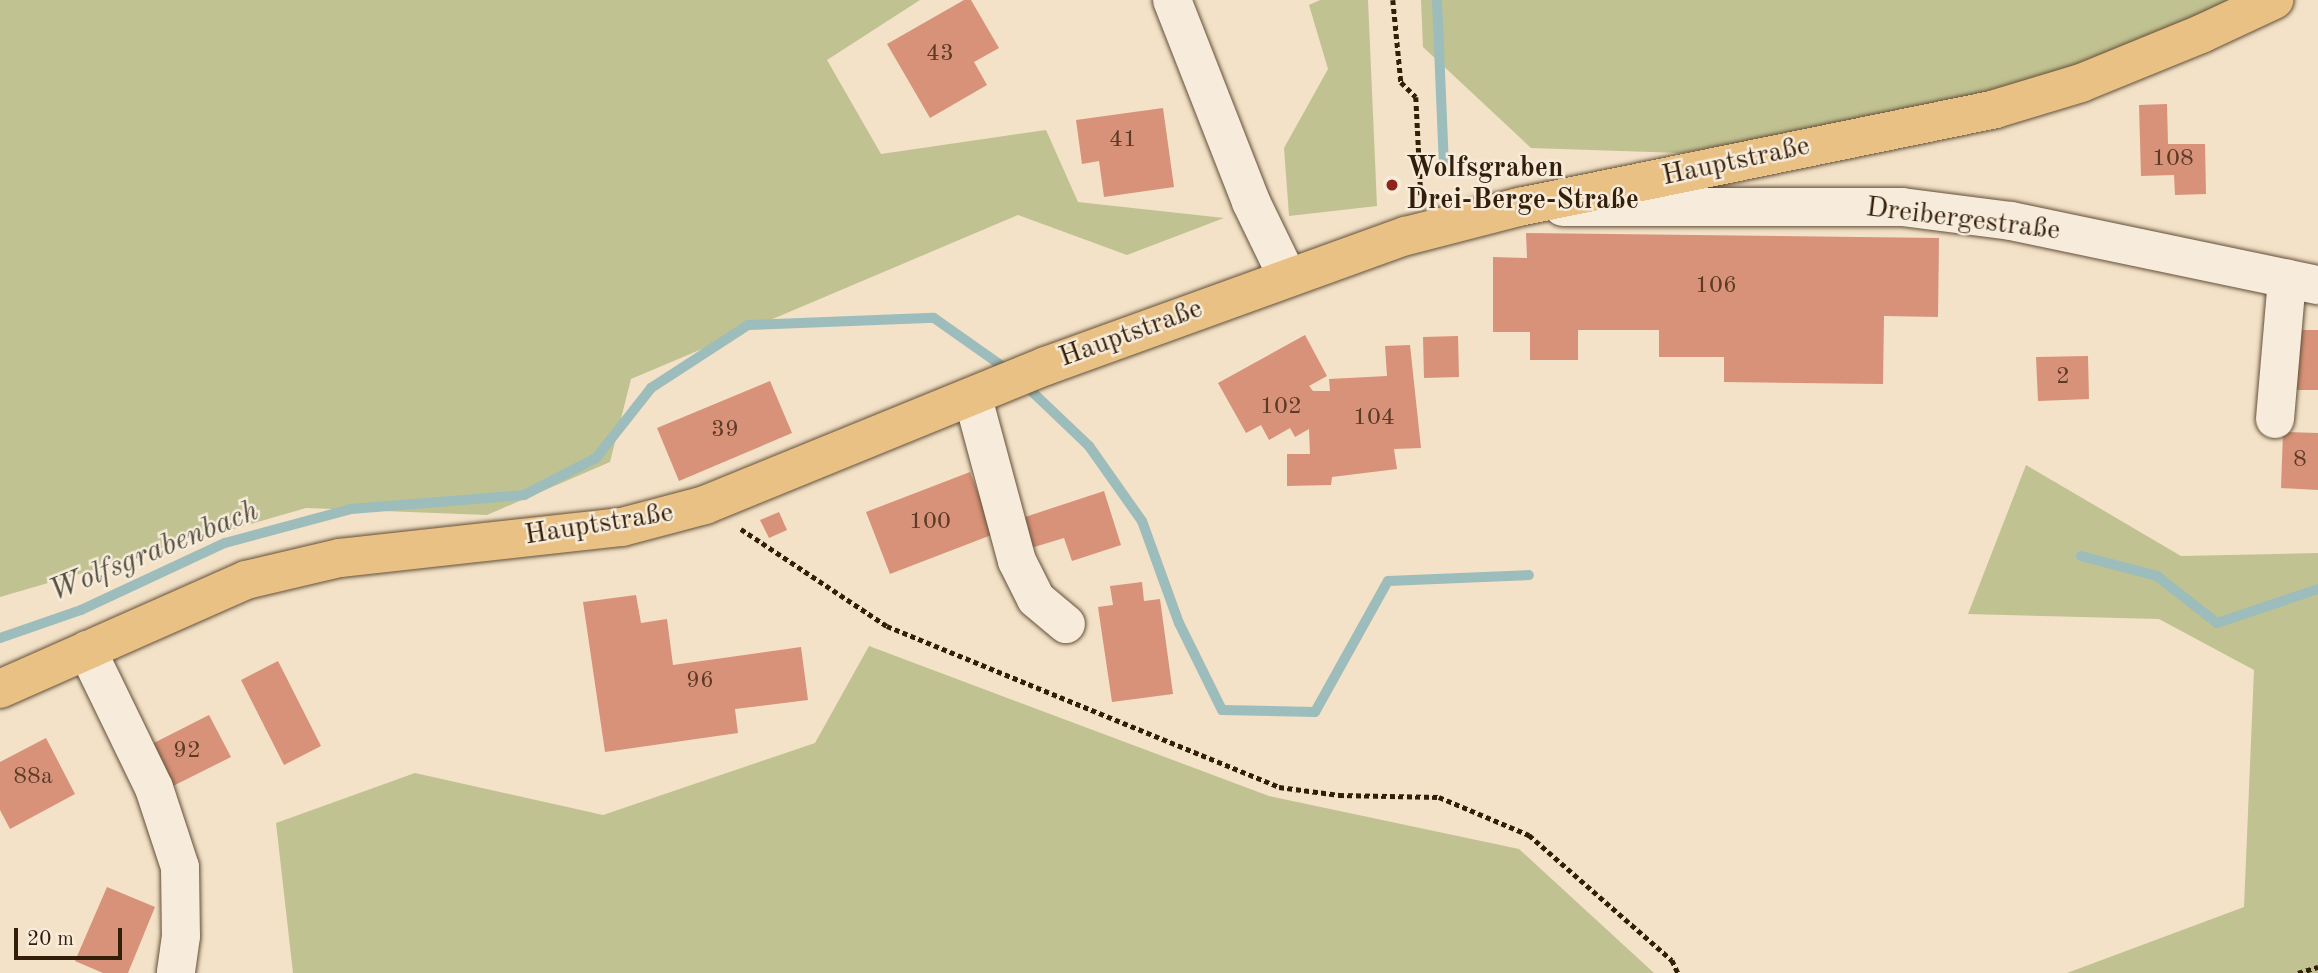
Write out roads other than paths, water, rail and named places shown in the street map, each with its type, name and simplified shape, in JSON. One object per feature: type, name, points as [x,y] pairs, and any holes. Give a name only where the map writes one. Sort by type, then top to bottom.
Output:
[{"type":"main road","name":"Hauptstraße","points":[[0,689],[246,580],[340,558],[622,527],[705,505],[988,392],[1046,366],[1287,276],[1422,231],[1519,207],[1995,109],[2081,83],[2201,34],[2274,0]]},
{"type":"street","points":[[1172,0],[1251,202],[1287,276]]},
{"type":"street","name":"Dreibergestraße","points":[[1519,207],[1902,207],[2011,221],[2303,282]]},
{"type":"street","points":[[2275,419],[2303,282]]},
{"type":"street","points":[[988,392],[1017,561],[1036,599],[1066,624]]},
{"type":"street","points":[[87,650],[154,788],[180,867],[181,936],[176,973]]},
{"type":"waterway","points":[[1437,0],[1444,165]]},
{"type":"waterway","name":"Wolfsgrabenbach","points":[[0,638],[81,610],[225,543],[351,509],[524,495],[596,458],[651,388],[748,325],[934,318],[1009,371]]},
{"type":"waterway","name":"Wolfsgrabenbach","points":[[1024,384],[1089,446],[1142,521],[1179,623],[1222,710],[1315,712],[1388,581],[1529,575]]},
{"type":"waterway","name":"Wolfsgrabenbach","points":[[2081,556],[2157,576],[2217,623],[2318,589]]},
{"type":"place","name":"Wolfsgraben Drei-Berge-Straße","points":[[1392,185]]}]
